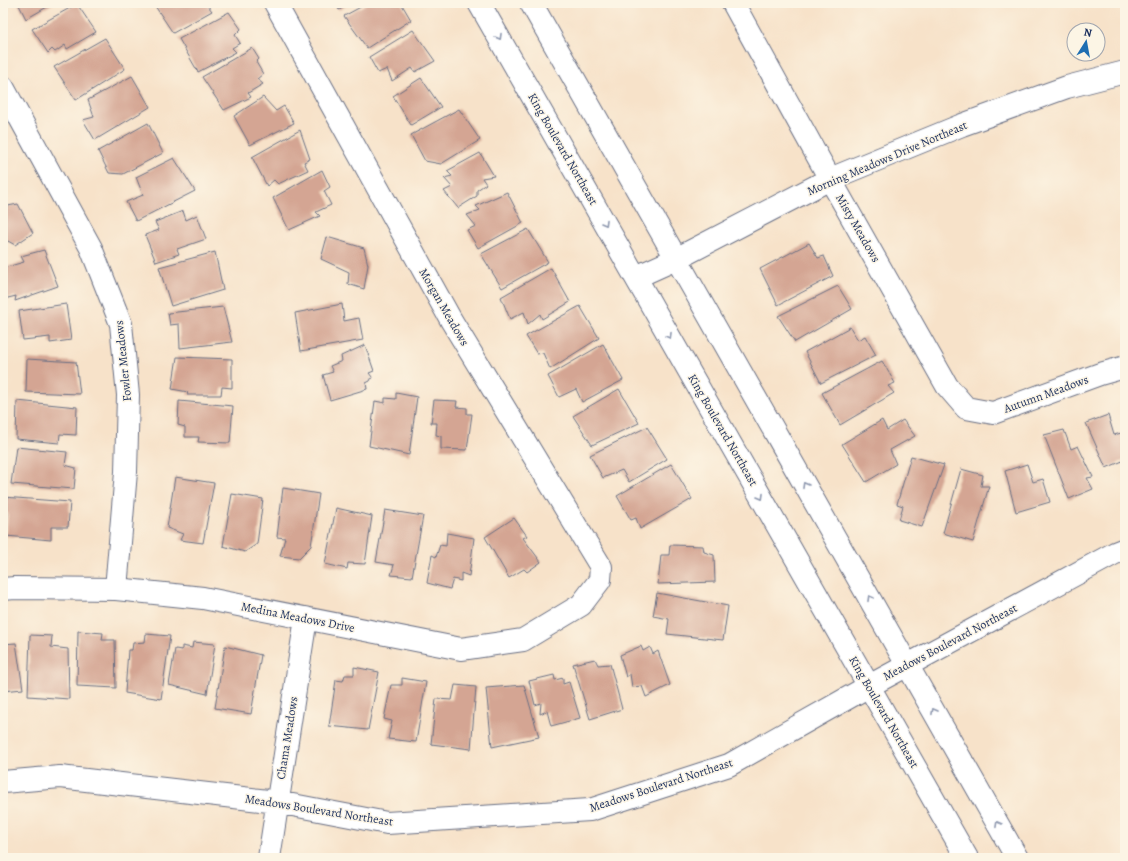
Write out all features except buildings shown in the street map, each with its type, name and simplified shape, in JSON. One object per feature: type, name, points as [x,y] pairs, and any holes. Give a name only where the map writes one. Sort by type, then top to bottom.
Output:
[{"type":"street","name":"Morgan Meadows","points":[[275,3],[451,320],[601,567],[600,580],[581,605]]},
{"type":"street","name":"King Boulevard Northeast","points":[[479,3],[967,858]]},
{"type":"street","points":[[531,3],[1017,858]]},
{"type":"street","name":"Misty Meadows","points":[[733,3],[947,386],[966,408]]},
{"type":"street","name":"Morning Meadows Drive Northeast","points":[[636,277],[676,259],[830,179],[962,125],[1067,87],[1125,72]]},
{"type":"street","name":"Fowler Meadows","points":[[3,87],[92,248],[121,324],[128,395],[126,472],[116,589]]},
{"type":"street","name":"Autumn Meadows","points":[[966,408],[993,413],[1125,366]]},
{"type":"street","name":"Meadows Boulevard Northeast","points":[[3,782],[60,777],[277,802],[387,823],[590,810],[729,765],[869,686],[1125,549]]},
{"type":"street","name":"Medina Meadows Drive","points":[[3,589],[116,589],[203,598],[461,649],[523,640],[581,605]]},
{"type":"street","name":"Chama Meadows","points":[[268,858],[306,618]]}]
